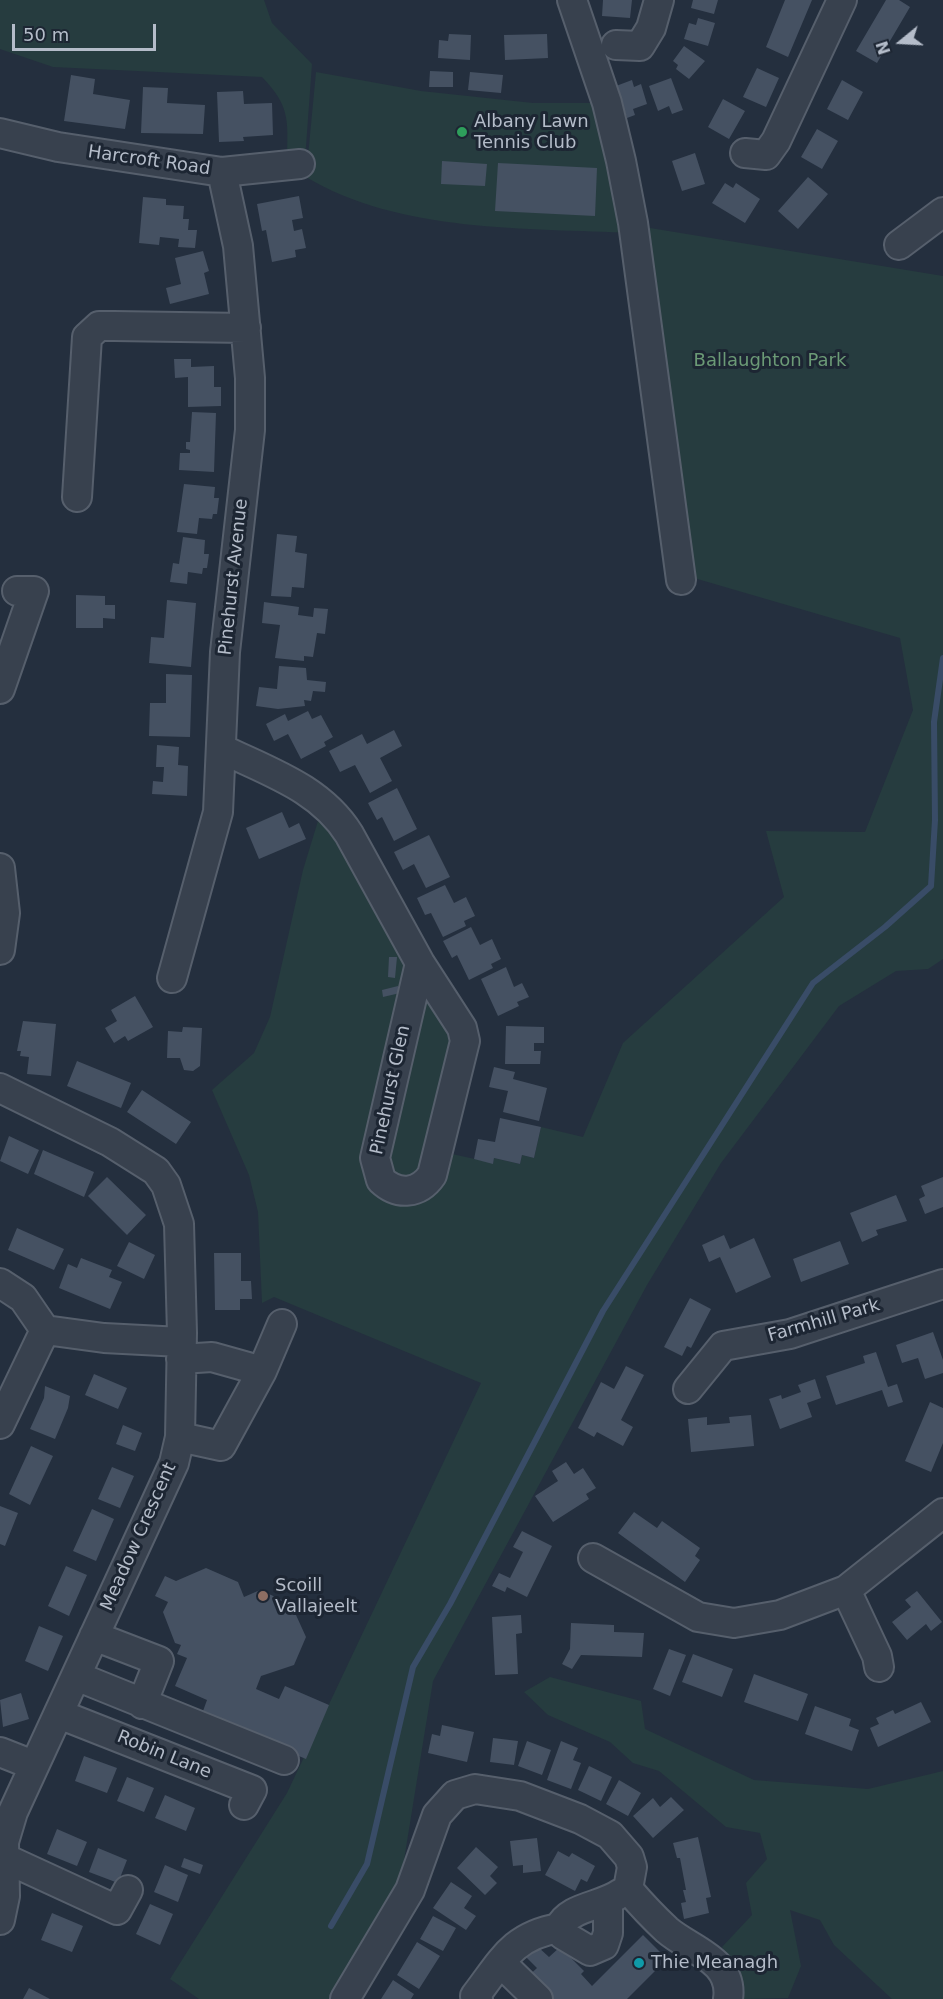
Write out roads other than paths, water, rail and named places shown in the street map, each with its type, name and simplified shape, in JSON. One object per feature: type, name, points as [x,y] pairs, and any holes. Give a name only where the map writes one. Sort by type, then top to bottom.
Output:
[{"type":"street","points":[[572,0],[607,103],[633,223],[681,580]]},
{"type":"street","points":[[638,47],[651,28],[660,0]]},
{"type":"street","points":[[760,159],[776,141],[842,0]]},
{"type":"street","name":"Harcroft Road","points":[[0,134],[58,147],[222,172],[300,164]]},
{"type":"street","name":"Pinehurst Avenue","points":[[172,978],[215,829],[221,791],[225,662],[250,430],[246,328],[238,246],[222,172]]},
{"type":"street","points":[[899,244],[943,212]]},
{"type":"street","points":[[77,497],[87,337],[99,326],[246,328]]},
{"type":"street","points":[[0,689],[34,592]]},
{"type":"street","name":"Pinehurst Glen","points":[[222,749],[308,790],[331,811],[349,834],[420,963],[462,1028],[465,1041],[432,1175],[422,1187],[408,1192],[397,1190],[381,1180],[375,1158],[420,963]]},
{"type":"street","points":[[0,868],[6,913],[0,950]]},
{"type":"street","name":"Meadow Crescent","points":[[0,1089],[110,1142],[156,1171],[166,1185],[179,1224],[181,1350],[180,1437],[174,1463],[13,1812],[4,1842],[5,1896],[0,1920]]},
{"type":"street","points":[[0,1283],[23,1298],[45,1330],[181,1350],[262,1371]]},
{"type":"street","name":"Farmhill Park","points":[[688,1389],[723,1346],[790,1334],[943,1284]]},
{"type":"street","points":[[180,1437],[221,1446],[262,1371],[282,1324]]},
{"type":"street","points":[[0,1424],[45,1330]]},
{"type":"street","points":[[593,1558],[698,1617],[734,1623],[780,1615],[846,1590],[943,1513]]},
{"type":"street","points":[[846,1590],[877,1656],[879,1667]]},
{"type":"street","points":[[94,1636],[159,1661],[142,1704]]},
{"type":"street","points":[[76,1676],[284,1760]]},
{"type":"street","name":"Robin Lane","points":[[59,1714],[252,1790],[244,1805]]},
{"type":"street","points":[[0,1752],[33,1765]]},
{"type":"street","points":[[345,1999],[410,1890],[437,1815],[455,1795],[475,1789],[520,1796],[580,1819],[610,1835],[629,1857],[633,1867],[626,1899],[608,1933],[604,1946],[590,1951],[562,1935],[559,1928]]},
{"type":"street","points":[[4,1858],[118,1910]]},
{"type":"street","points":[[478,1999],[475,1996],[517,1942],[537,1931],[559,1928],[569,1914],[626,1899]]},
{"type":"street","points":[[626,1899],[669,1932],[698,1948],[724,1971],[729,1990],[728,1999]]},
{"type":"street","points":[[501,1962],[538,1999]]},
{"type":"waterway","points":[[331,1926],[367,1864],[413,1667],[450,1604],[603,1311],[813,983],[885,927],[931,886],[935,820],[934,722],[943,658]]},
{"type":"place","name":"Albany Lawn Tennis Club","points":[[462,132]]},
{"type":"place","name":"Scoill Vallajeelt","points":[[263,1596]]},
{"type":"place","name":"Thie Meanagh","points":[[639,1963]]},
{"type":"park label","name":"Ballaughton Park","points":[[770,361]]}]
